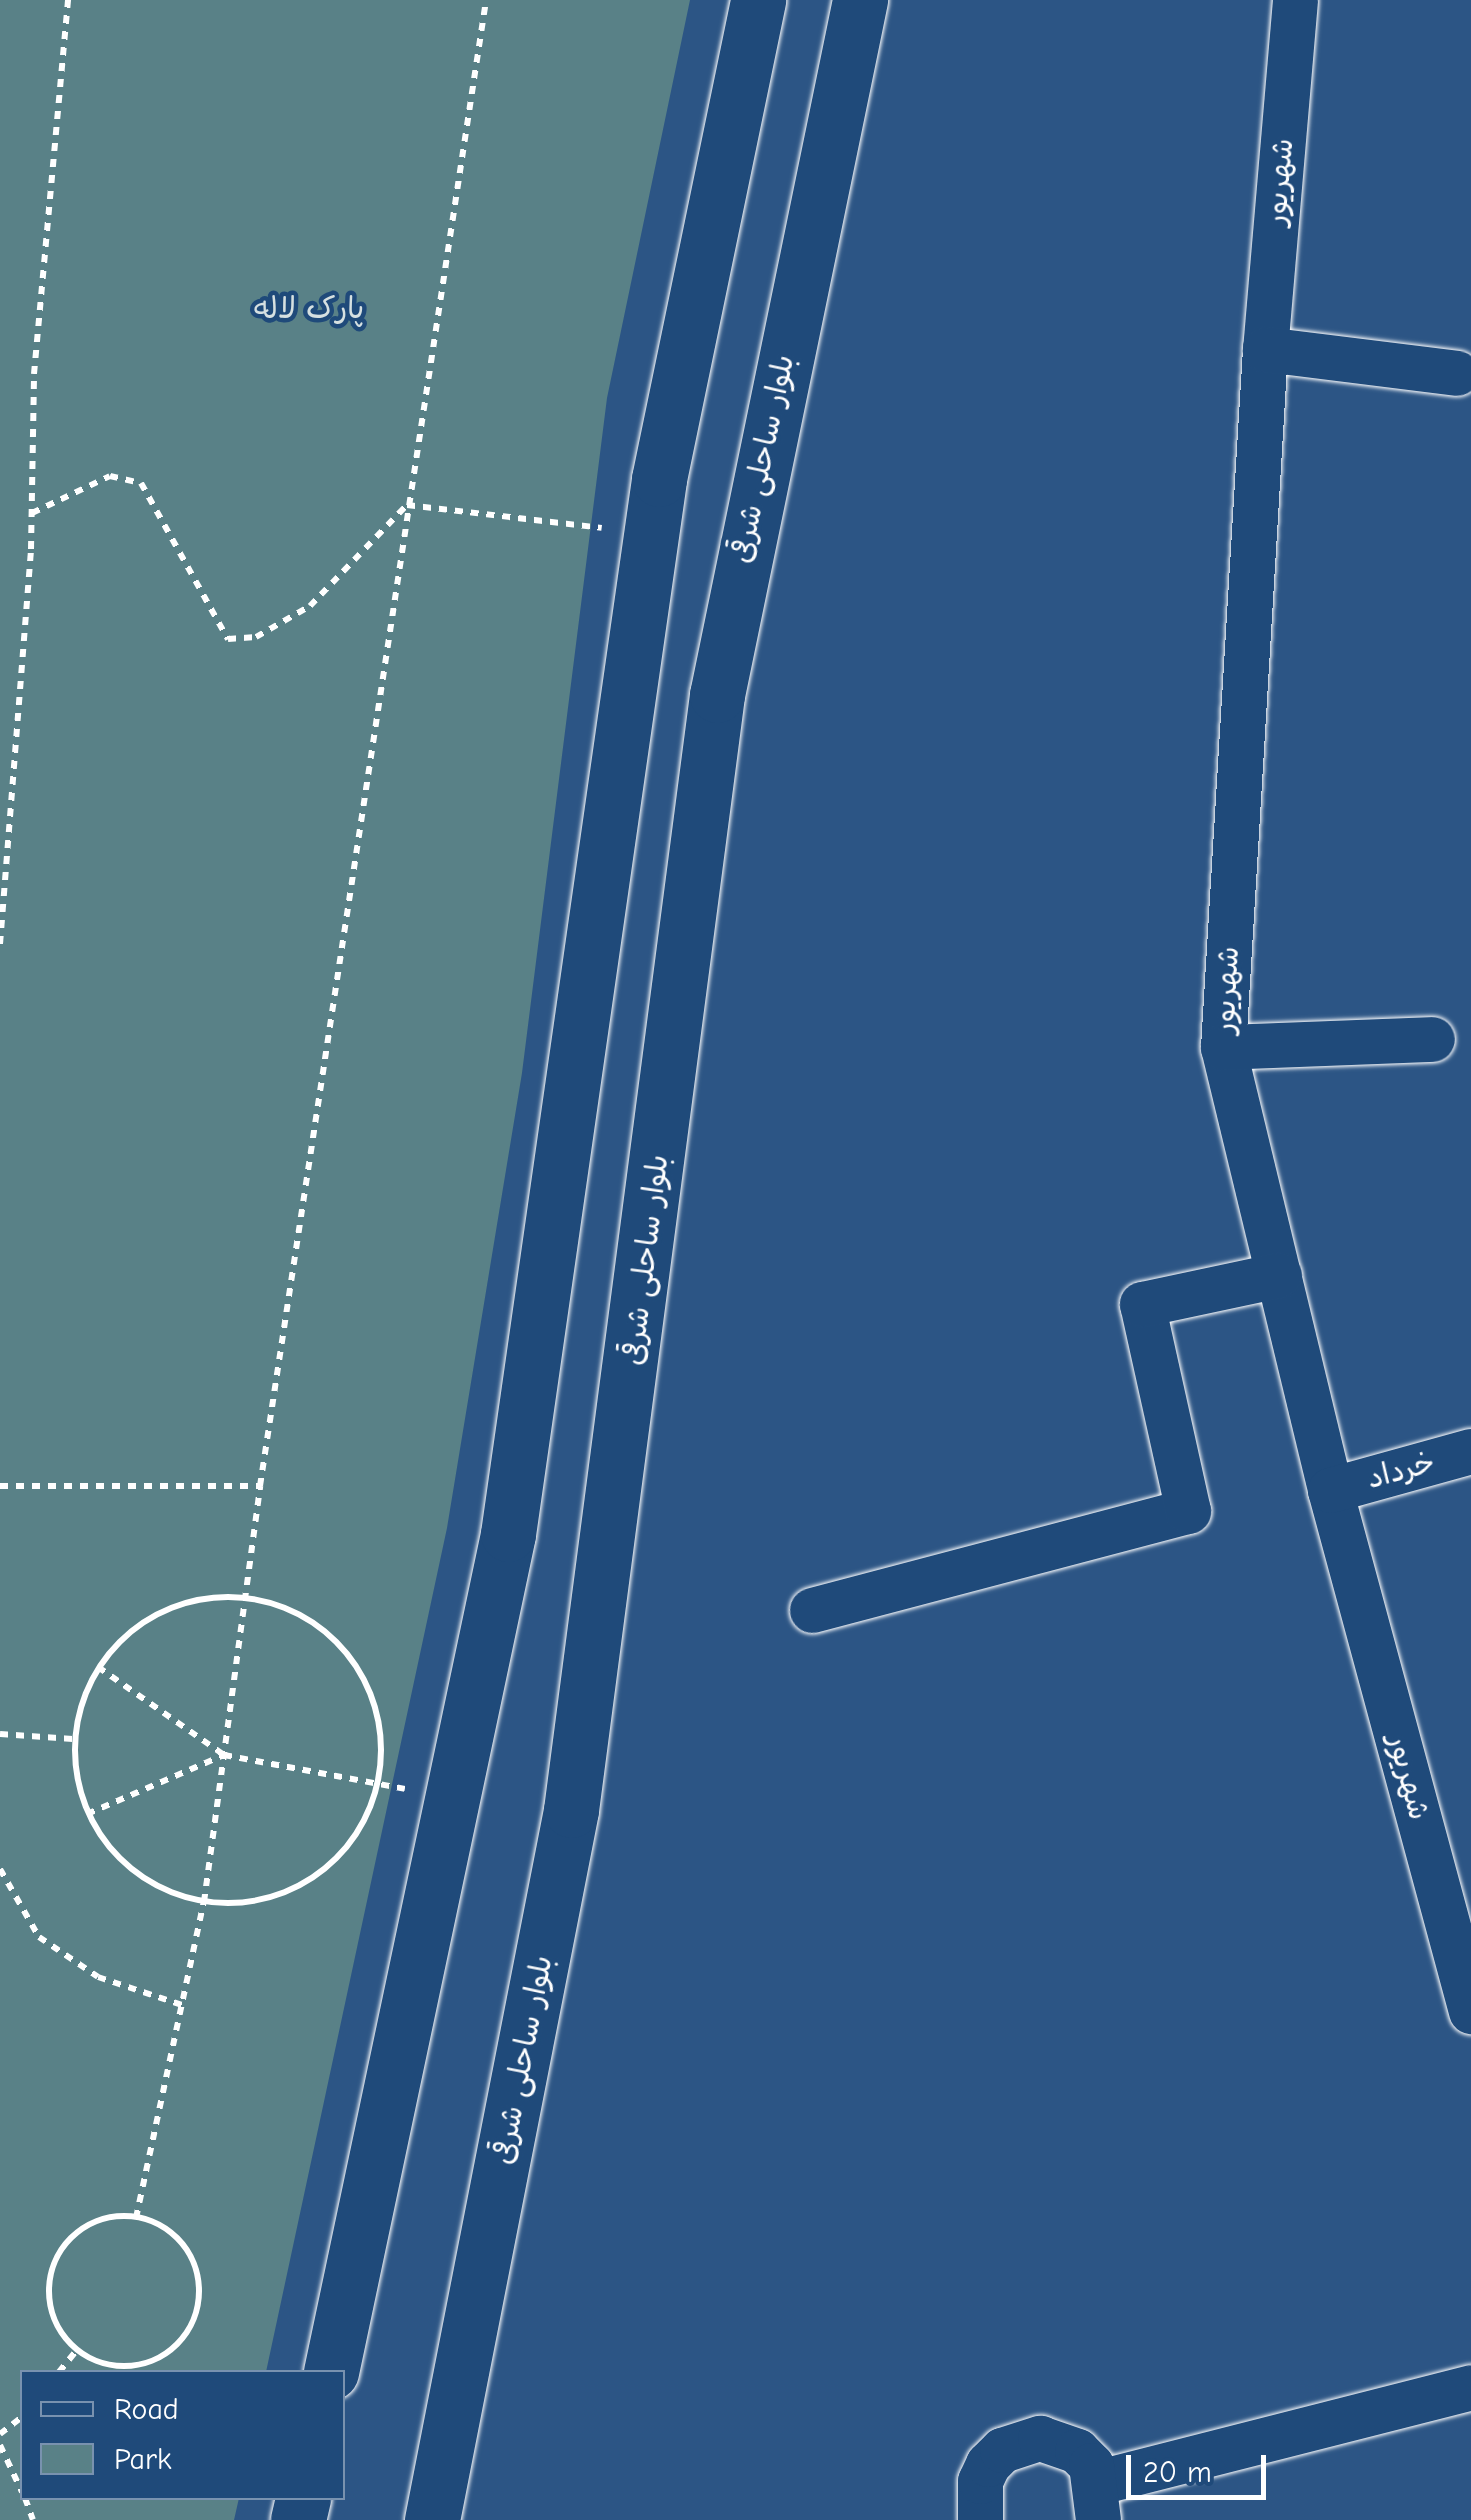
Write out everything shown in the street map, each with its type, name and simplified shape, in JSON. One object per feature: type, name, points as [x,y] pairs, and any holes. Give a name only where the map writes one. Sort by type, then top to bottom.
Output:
[{"type":"main road","points":[[332,2370],[457,1794],[548,1278],[650,534],[758,0]]},
{"type":"main road","name":"بلوار ساحلی شرقی","points":[[432,2520],[568,1827],[717,695],[860,0]]},
{"type":"street","name":"شهریور","points":[[1295,0],[1265,349],[1224,1046],[1330,1490],[1471,2011]]},
{"type":"street","points":[[1265,349],[1457,373]]},
{"type":"street","points":[[1224,1046],[1432,1039]]},
{"type":"street","points":[[812,1610],[1188,1511],[1142,1304],[1278,1276]]},
{"type":"street","name":"خرداد","points":[[1330,1490],[1471,1452]]},
{"type":"street","points":[[971,2514],[988,2464],[1002,2450],[1040,2438],[1077,2450],[1098,2501],[1471,2387]]},
{"type":"path","points":[[0,944],[32,513],[34,374],[68,0]]},
{"type":"path","points":[[136,2218],[204,1902],[249,1598],[260,1486],[486,0]]},
{"type":"path","points":[[32,513],[110,476],[141,483],[228,639],[256,637],[310,606],[407,506]]},
{"type":"path","points":[[407,506],[650,534]]},
{"type":"path","points":[[0,1486],[260,1486]]},
{"type":"path","points":[[205,1598],[249,1598],[314,1624],[356,1663],[374,1702],[382,1744],[377,1787],[360,1828],[332,1864],[293,1888],[250,1902],[204,1902],[156,1886],[129,1866],[87,1814],[74,1739],[98,1667],[126,1634],[163,1610],[205,1598]]},
{"type":"path","points":[[98,1667],[224,1755],[377,1787],[457,1794]]},
{"type":"path","points":[[0,1734],[74,1739]]},
{"type":"path","points":[[87,1814],[224,1755]]},
{"type":"path","points":[[0,1869],[40,1936],[98,1977],[182,2005]]},
{"type":"path","points":[[136,2218],[170,2233],[193,2261],[197,2310],[187,2333],[170,2351],[123,2366],[77,2350],[51,2310],[55,2261],[88,2225],[136,2218]]},
{"type":"path","points":[[61,2370],[77,2350]]},
{"type":"path","points":[[0,2434],[20,2419]]},
{"type":"path","points":[[0,2444],[20,2486]]},
{"type":"green space","name":"پارک لاله","points":[[0,0],[690,0],[607,398],[522,1073],[447,1528],[266,2370],[20,2370],[20,2500],[239,2500],[234,2520],[0,2520]]}]
